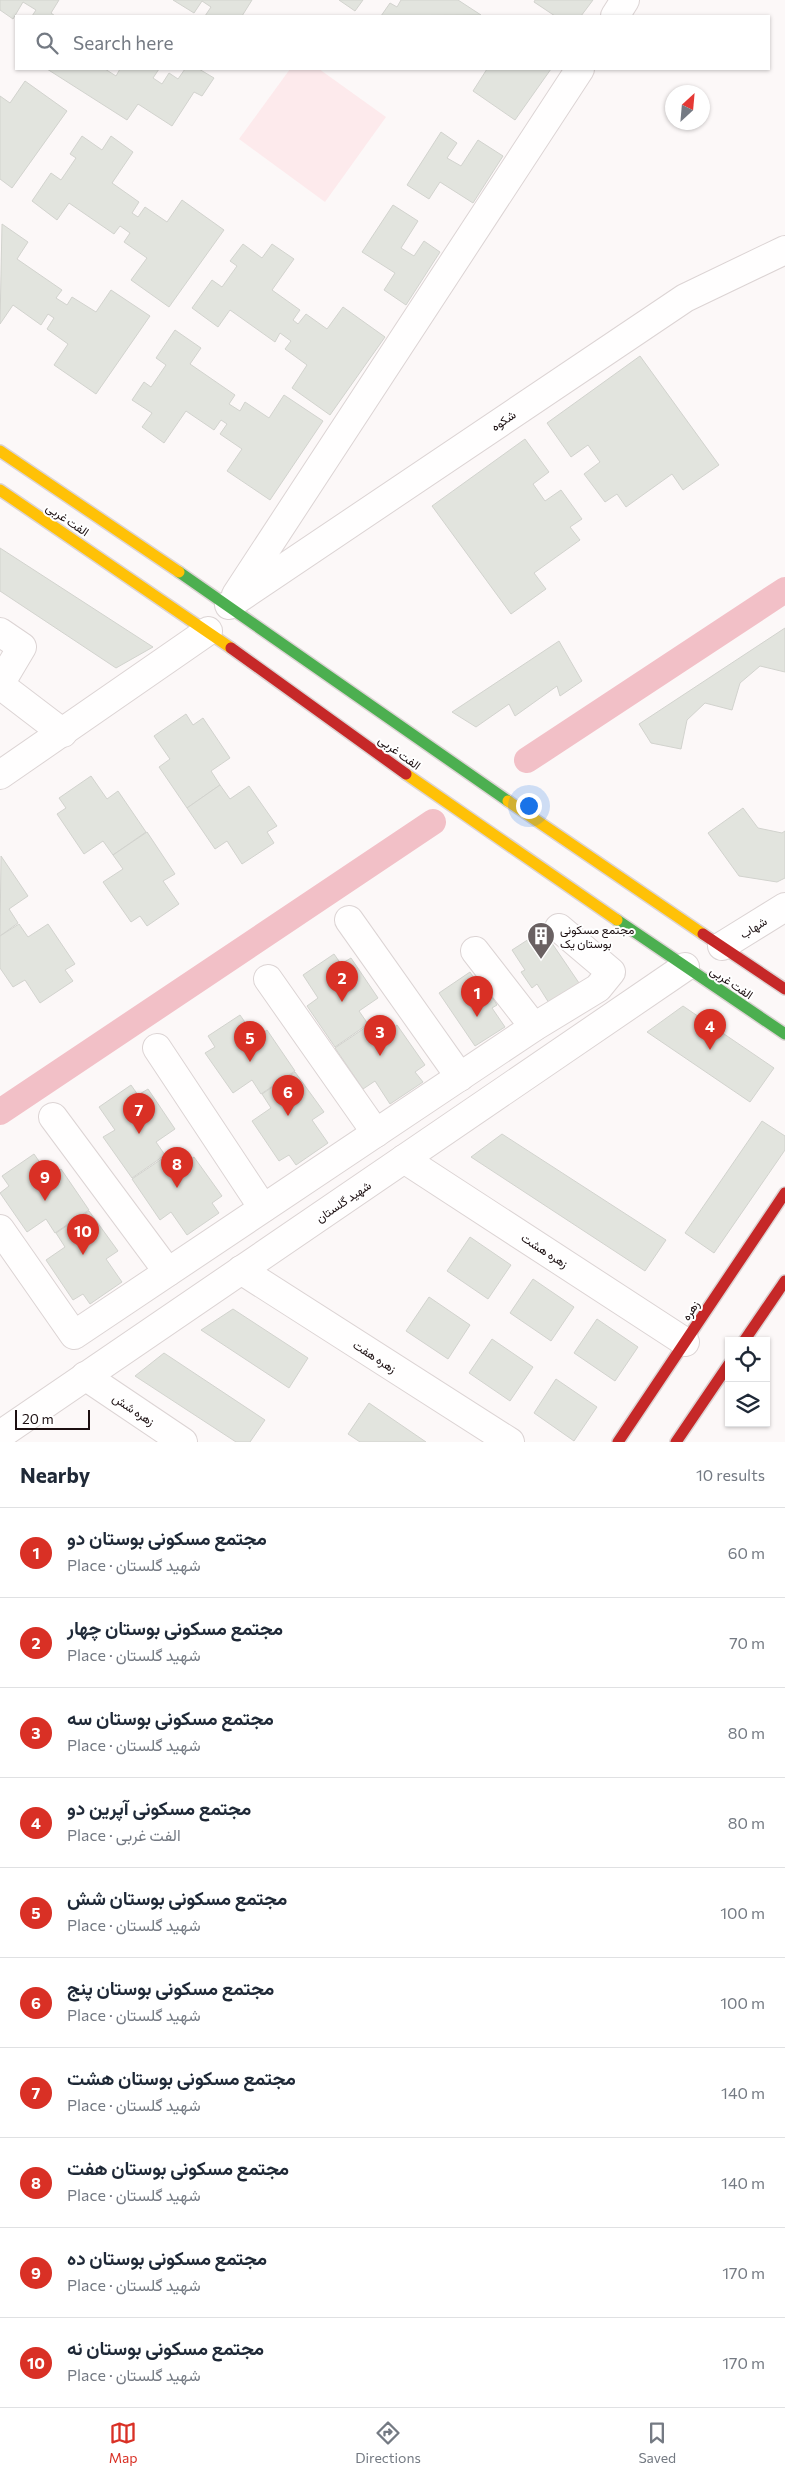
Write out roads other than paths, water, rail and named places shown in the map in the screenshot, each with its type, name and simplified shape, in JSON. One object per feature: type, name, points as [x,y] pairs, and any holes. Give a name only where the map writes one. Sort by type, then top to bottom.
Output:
[{"type":"main road","name":"الفت غربی","points":[[0,451],[229,605],[473,778],[785,989]]},
{"type":"main road","name":"الفت غربی","points":[[0,490],[208,631],[453,808],[785,1034]]},
{"type":"main road","name":"زهره","points":[[618,1442],[785,1193]]},
{"type":"main road","points":[[747,1337],[785,1281]]},
{"type":"main road","points":[[676,1442],[725,1370]]},
{"type":"street","points":[[616,15],[625,0]]},
{"type":"street","points":[[229,605],[579,70]]},
{"type":"street","name":"شکوه","points":[[229,605],[685,298],[785,250]]},
{"type":"street","points":[[0,775],[208,631]]},
{"type":"street","points":[[0,632],[22,647],[0,685],[62,733]]},
{"type":"street","name":"شهاب","points":[[722,946],[785,907]]},
{"type":"street","points":[[349,920],[460,1077]]},
{"type":"street","points":[[0,1229],[74,1335],[538,1025],[598,988],[611,972],[559,928]]},
{"type":"street","points":[[475,951],[562,1052]]},
{"type":"street","name":"شهید گلستان","points":[[0,1434],[685,967]]},
{"type":"street","points":[[268,979],[376,1133]]},
{"type":"street","points":[[157,1048],[263,1208]]},
{"type":"street","points":[[54,1117],[168,1272]]},
{"type":"street","name":"زهره هشت","points":[[404,1159],[685,1342]]},
{"type":"street","name":"زهره هفت","points":[[241,1270],[510,1442]]},
{"type":"street","name":"زهره شش","points":[[85,1376],[183,1442]]},
{"type":"waterway","points":[[527,760],[785,590]]},
{"type":"waterway","points":[[0,1112],[433,822]]},
{"type":"place","name":"مجتمع مسکونی بوستان یک","points":[[541,960]]},
{"type":"place","name":"مجتمع مسکونی بوستان چهار","points":[[342,1002]]},
{"type":"place","name":"مجتمع مسکونی بوستان دو","points":[[477,1017]]},
{"type":"place","name":"مجتمع مسکونی آپرین دو","points":[[710,1050]]},
{"type":"place","name":"مجتمع مسکونی بوستان سه","points":[[380,1056]]},
{"type":"place","name":"مجتمع مسکونی بوستان شش","points":[[250,1062]]},
{"type":"place","name":"مجتمع مسکونی بوستان پنج","points":[[288,1116]]},
{"type":"place","name":"مجتمع مسکونی بوستان هشت","points":[[139,1134]]},
{"type":"place","name":"مجتمع مسکونی بوستان هفت","points":[[177,1188]]},
{"type":"place","name":"مجتمع مسکونی بوستان ده","points":[[45,1201]]},
{"type":"place","name":"مجتمع مسکونی بوستان نه","points":[[83,1255]]}]
